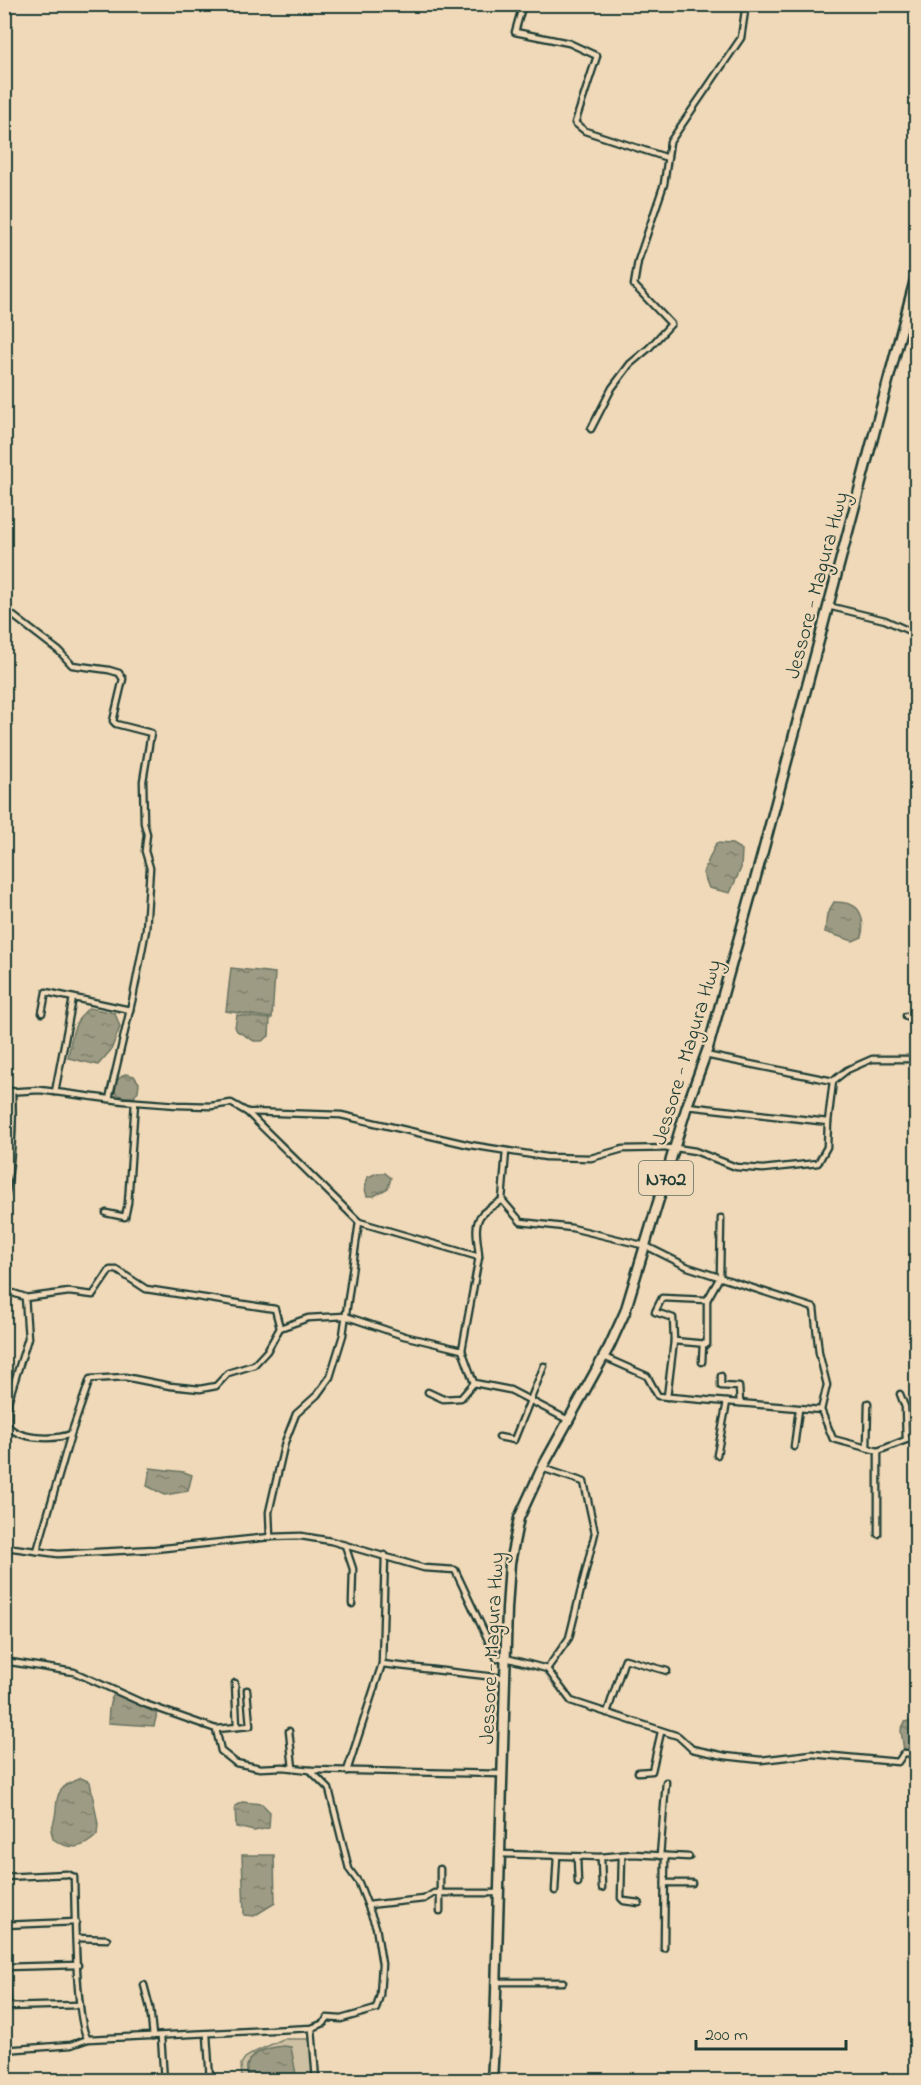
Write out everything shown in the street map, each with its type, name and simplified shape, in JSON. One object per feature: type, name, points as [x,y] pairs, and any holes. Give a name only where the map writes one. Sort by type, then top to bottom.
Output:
[{"type":"highway","name":"Jessore - Magura Hwy","points":[[492,2080],[508,1593],[512,1548],[519,1518],[542,1468],[604,1358],[625,1312],[705,1054],[762,855],[916,276]]},
{"type":"street","points":[[523,4],[515,32],[569,43],[597,56],[575,123],[585,130],[668,158]]},
{"type":"street","points":[[591,429],[612,388],[630,364],[649,348],[671,324],[634,285],[638,261],[664,184],[670,142],[741,38],[746,4]]},
{"type":"street","points":[[828,606],[885,620],[916,634]]},
{"type":"street","points":[[4,612],[11,614],[59,651],[72,665],[109,669],[119,673],[123,679],[113,720],[116,724],[151,734],[143,781],[146,851],[150,868],[146,930],[109,1099]]},
{"type":"street","points":[[42,1013],[46,992],[130,1010]]},
{"type":"street","points":[[55,1092],[73,998]]},
{"type":"street","points":[[906,1016],[916,1017]]},
{"type":"street","points":[[705,1054],[833,1081]]},
{"type":"street","points":[[247,1112],[341,1115],[459,1142],[546,1157],[591,1158],[623,1149],[676,1148],[695,1151],[736,1167],[763,1169],[818,1163],[827,1146],[833,1081],[848,1070],[872,1059],[916,1059]]},
{"type":"street","points":[[4,1203],[10,1157],[12,1091]]},
{"type":"street","points":[[4,1092],[55,1092],[135,1102],[211,1106],[231,1104],[247,1112],[358,1222],[479,1257]]},
{"type":"street","points":[[106,1213],[124,1217],[128,1203],[135,1102]]},
{"type":"street","points":[[687,1106],[828,1122]]},
{"type":"street","points":[[506,1151],[502,1200],[521,1222],[572,1228],[646,1246],[688,1267],[814,1308],[819,1353],[827,1385],[821,1410],[833,1439],[879,1451],[916,1436]]},
{"type":"street","points":[[474,1383],[462,1350],[479,1257],[476,1230],[481,1215],[502,1200]]},
{"type":"street","points":[[674,1341],[707,1344],[707,1300],[720,1277],[722,1218]]},
{"type":"street","points":[[4,1222],[4,1231]]},
{"type":"street","points":[[270,1537],[269,1512],[285,1442],[296,1414],[317,1395],[330,1377],[343,1335],[358,1222]]},
{"type":"street","points":[[4,1290],[25,1298],[69,1292],[93,1295],[110,1270],[117,1270],[146,1289],[275,1309],[280,1328]]},
{"type":"street","points":[[4,1436],[8,1426],[8,1402],[28,1338],[25,1298]]},
{"type":"street","points":[[667,1397],[674,1341],[673,1318],[655,1312],[662,1298],[707,1300]]},
{"type":"street","points":[[37,1551],[71,1434],[90,1379],[125,1377],[200,1389],[216,1386],[228,1373],[254,1365],[267,1351],[280,1328],[308,1318],[345,1316],[404,1336],[462,1350]]},
{"type":"street","points":[[702,1362],[703,1344]]},
{"type":"street","points":[[604,1358],[647,1376],[658,1396],[821,1410]]},
{"type":"street","points":[[499,1437],[514,1440],[544,1366]]},
{"type":"street","points":[[721,1376],[721,1386],[739,1387],[740,1403]]},
{"type":"street","points":[[429,1392],[443,1399],[461,1398],[474,1383]]},
{"type":"street","points":[[474,1383],[510,1390],[570,1421]]},
{"type":"street","points":[[900,1394],[905,1407],[906,1440]]},
{"type":"street","points":[[717,1455],[727,1402]]},
{"type":"street","points":[[867,1448],[868,1403]]},
{"type":"street","points":[[794,1447],[799,1409]]},
{"type":"street","points":[[8,1426],[12,1431],[38,1437],[60,1439],[71,1434]]},
{"type":"street","points":[[878,1534],[879,1451]]},
{"type":"street","points":[[542,1468],[584,1482],[595,1533],[569,1638],[547,1669]]},
{"type":"street","points":[[4,1544],[13,1548],[58,1554],[155,1549],[301,1536],[385,1555],[424,1568],[455,1570],[497,1659],[506,1658],[547,1669],[571,1701],[678,1736],[692,1749],[725,1756],[761,1760],[812,1754],[898,1762],[904,1753],[916,1754]]},
{"type":"street","points":[[345,1545],[353,1569],[352,1604]]},
{"type":"street","points":[[347,1771],[382,1664],[385,1555]]},
{"type":"street","points":[[607,1713],[626,1659],[667,1671]]},
{"type":"street","points":[[4,1661],[74,1672],[145,1704],[216,1729],[250,1726],[247,1690]]},
{"type":"street","points":[[382,1664],[505,1678]]},
{"type":"street","points":[[235,1683],[237,1727]]},
{"type":"street","points":[[216,1729],[221,1751],[236,1763],[260,1768],[503,1774]]},
{"type":"street","points":[[289,1731],[293,1768]]},
{"type":"street","points":[[638,1772],[652,1771],[661,1731]]},
{"type":"street","points":[[4,2050],[70,2045],[88,2039],[207,2035],[312,2028],[324,2023],[327,2018],[341,2019],[376,2008],[380,1995],[382,1964],[376,1927],[359,1883],[349,1869],[329,1789],[310,1770]]},
{"type":"street","points":[[664,1948],[665,1883],[662,1856],[666,1782]]},
{"type":"street","points":[[500,1854],[689,1857]]},
{"type":"street","points":[[622,1855],[621,1898],[624,1901],[639,1903]]},
{"type":"street","points":[[555,1891],[556,1856]]},
{"type":"street","points":[[577,1857],[578,1883]]},
{"type":"street","points":[[601,1857],[602,1888]]},
{"type":"street","points":[[440,1869],[440,1911]]},
{"type":"street","points":[[4,1877],[67,1874],[74,1877],[80,2006],[84,2034],[88,2039]]},
{"type":"street","points":[[665,1883],[692,1883]]},
{"type":"street","points":[[368,1905],[424,1899],[434,1893],[499,1893]]},
{"type":"street","points":[[4,1925],[76,1922]]},
{"type":"street","points":[[76,1938],[107,1940]]},
{"type":"street","points":[[4,1940],[6,2007],[80,2006]]},
{"type":"street","points":[[5,1967],[78,1965]]},
{"type":"street","points":[[496,1982],[563,1982]]},
{"type":"street","points":[[144,1984],[150,2008],[153,2036]]},
{"type":"street","points":[[312,2028],[316,2080]]},
{"type":"street","points":[[207,2035],[210,2080]]},
{"type":"street","points":[[161,2037],[164,2080]]},
{"type":"shaded area","points":[[283,2039],[310,2039],[313,2080],[242,2080],[241,2064],[245,2058]]},
{"type":"water","points":[[716,843],[732,844],[742,850],[741,868],[730,893],[709,888],[703,873]]},
{"type":"water","points":[[834,902],[855,906],[861,915],[862,937],[853,941],[825,932],[827,914]]},
{"type":"water","points":[[231,968],[275,973],[272,1018],[226,1011]]},
{"type":"water","points":[[89,1008],[115,1013],[120,1027],[111,1050],[98,1065],[68,1058],[76,1024]]},
{"type":"water","points":[[237,1015],[270,1019],[269,1036],[262,1041],[254,1041],[237,1031],[235,1027]]},
{"type":"water","points":[[125,1074],[134,1076],[139,1083],[134,1097],[123,1097],[115,1093],[116,1081]]},
{"type":"water","points":[[377,1173],[385,1173],[391,1178],[388,1188],[374,1196],[367,1196],[365,1187],[368,1177]]},
{"type":"water","points":[[150,1468],[192,1475],[188,1491],[165,1495],[147,1486]]},
{"type":"water","points":[[116,1692],[157,1714],[154,1726],[108,1723],[110,1702]]},
{"type":"water","points":[[916,1719],[916,1752],[904,1751],[901,1730],[905,1722]]},
{"type":"water","points":[[81,1778],[90,1782],[98,1824],[97,1835],[81,1846],[71,1847],[53,1839],[51,1830],[59,1794],[63,1788]]},
{"type":"water","points":[[242,1802],[262,1804],[270,1812],[269,1828],[254,1831],[236,1827],[235,1806]]},
{"type":"water","points":[[242,1855],[274,1855],[275,1903],[254,1916],[244,1915]]},
{"type":"water","points":[[291,2047],[297,2080],[249,2080],[247,2068],[252,2057],[268,2049]]}]
